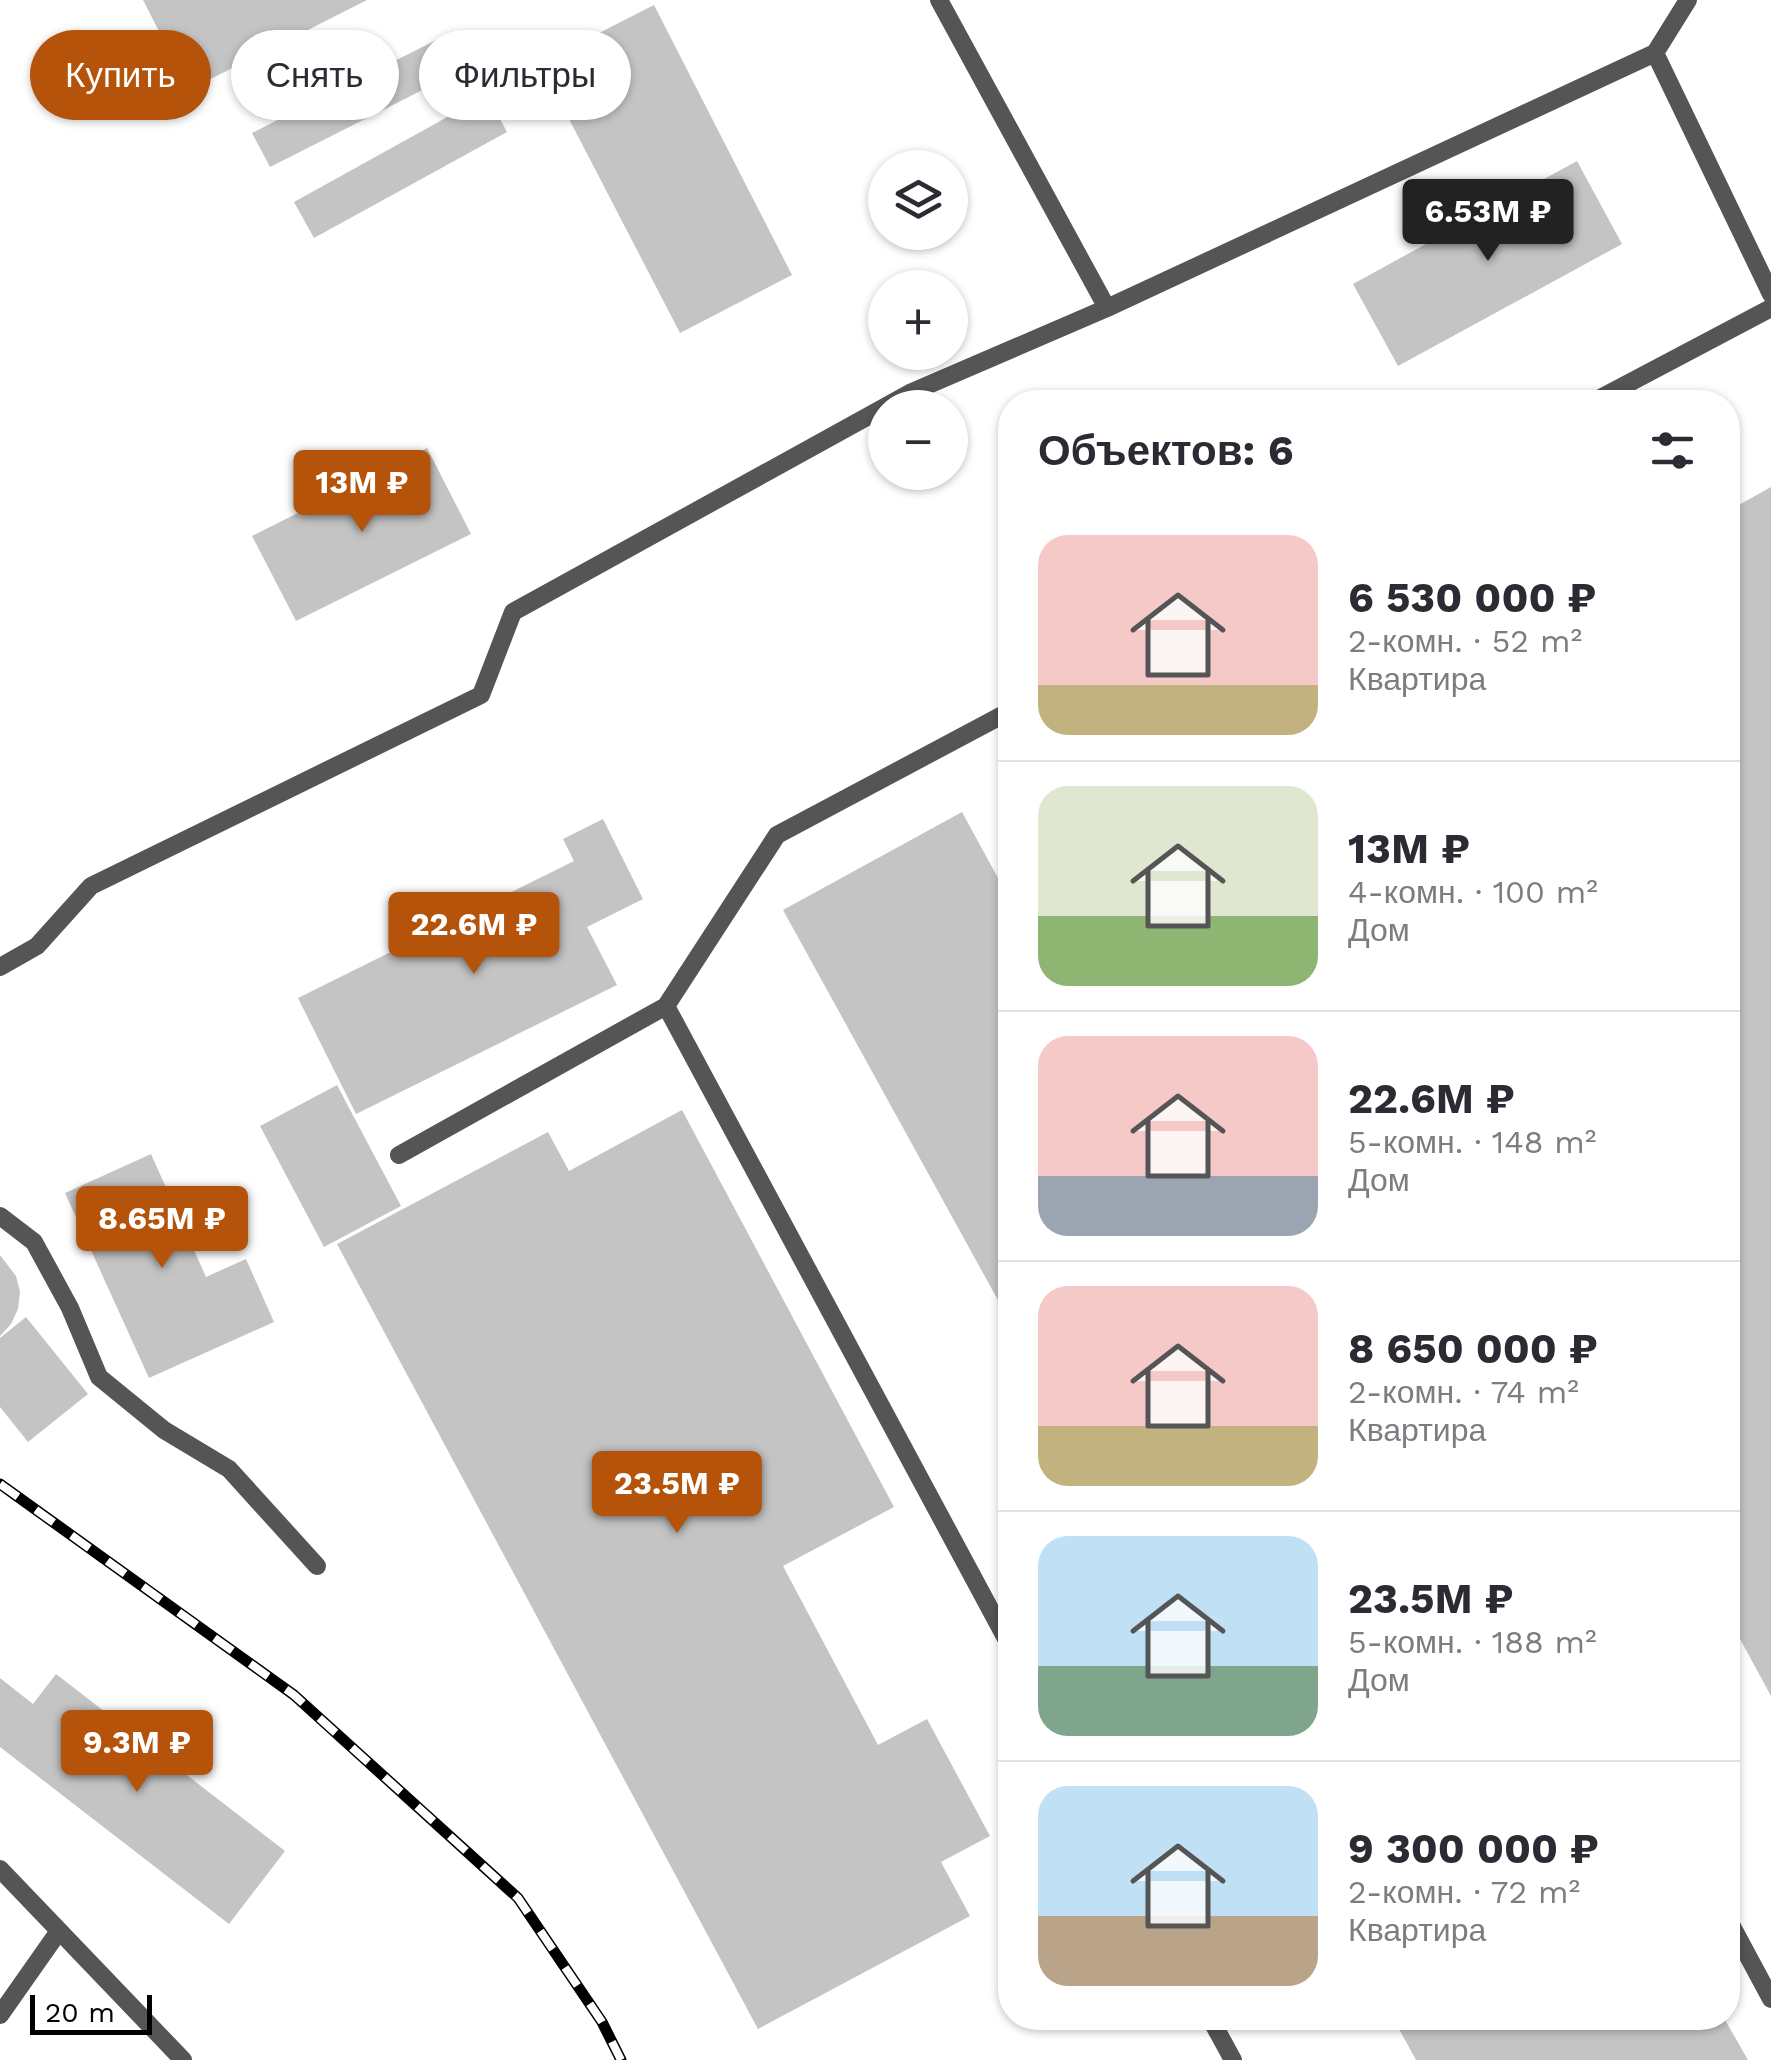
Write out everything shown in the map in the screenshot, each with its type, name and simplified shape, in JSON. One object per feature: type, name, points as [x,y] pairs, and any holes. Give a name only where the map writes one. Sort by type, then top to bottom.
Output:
[{"type":"lane","points":[[940,0],[1107,308]]},
{"type":"lane","points":[[0,967],[37,946],[91,886],[481,695],[513,612],[912,392],[1107,308],[1655,53],[1688,0]]},
{"type":"lane","points":[[1655,53],[1771,294]]},
{"type":"lane","points":[[1616,390],[1771,308]]},
{"type":"lane","points":[[400,1154],[666,1006],[778,835],[998,718]]},
{"type":"lane","points":[[666,1006],[998,1624]]},
{"type":"lane","points":[[0,1216],[34,1242],[70,1308],[99,1377],[164,1430],[229,1468],[317,1566]]},
{"type":"lane","points":[[0,1869],[183,2060]]},
{"type":"lane","points":[[0,2016],[59,1931]]},
{"type":"lane","points":[[1740,1941],[1771,1999]]},
{"type":"lane","points":[[1217,2030],[1233,2060]]},
{"type":"building","points":[[143,0],[367,0],[308,30],[231,30],[231,69],[211,79],[211,30],[158,30]]},
{"type":"building","points":[[654,5],[792,275],[680,333],[570,120],[631,120],[631,30],[605,30]]},
{"type":"building","points":[[419,49],[419,92],[399,102],[399,59]]},
{"type":"building","points":[[278,120],[363,120],[270,167],[252,133]]},
{"type":"building","points":[[442,120],[501,120],[507,132],[314,238],[294,202]]},
{"type":"building","points":[[1577,161],[1622,244],[1398,366],[1353,284]]},
{"type":"building","points":[[427,448],[471,534],[296,621],[252,536]]},
{"type":"building","points":[[1771,487],[1771,1696],[1740,1639],[1740,504]]},
{"type":"building","points":[[962,812],[998,878],[998,1300],[783,910]]},
{"type":"building","points":[[603,819],[643,899],[587,927],[617,985],[356,1114],[298,998],[574,861],[563,839]]},
{"type":"building","points":[[337,1085],[401,1206],[324,1247],[260,1126]]},
{"type":"building","points":[[682,1110],[894,1507],[783,1566],[878,1745],[927,1719],[990,1836],[941,1862],[970,1916],[758,2029],[337,1244],[548,1132],[569,1171]]},
{"type":"building","points":[[151,1154],[206,1277],[246,1259],[274,1322],[149,1378],[65,1193]]},
{"type":"building","points":[[0,1255],[16,1276],[20,1292],[18,1309],[0,1336]]},
{"type":"building","points":[[26,1317],[88,1394],[28,1442],[0,1407],[0,1338]]},
{"type":"building","points":[[56,1674],[285,1851],[229,1924],[0,1747],[0,1678],[33,1704]]},
{"type":"building","points":[[1400,2030],[1731,2030],[1748,2060],[1416,2060]]},
{"type":"railway","points":[[0,1484],[294,1695],[518,1898],[602,2022],[621,2060]]}]
